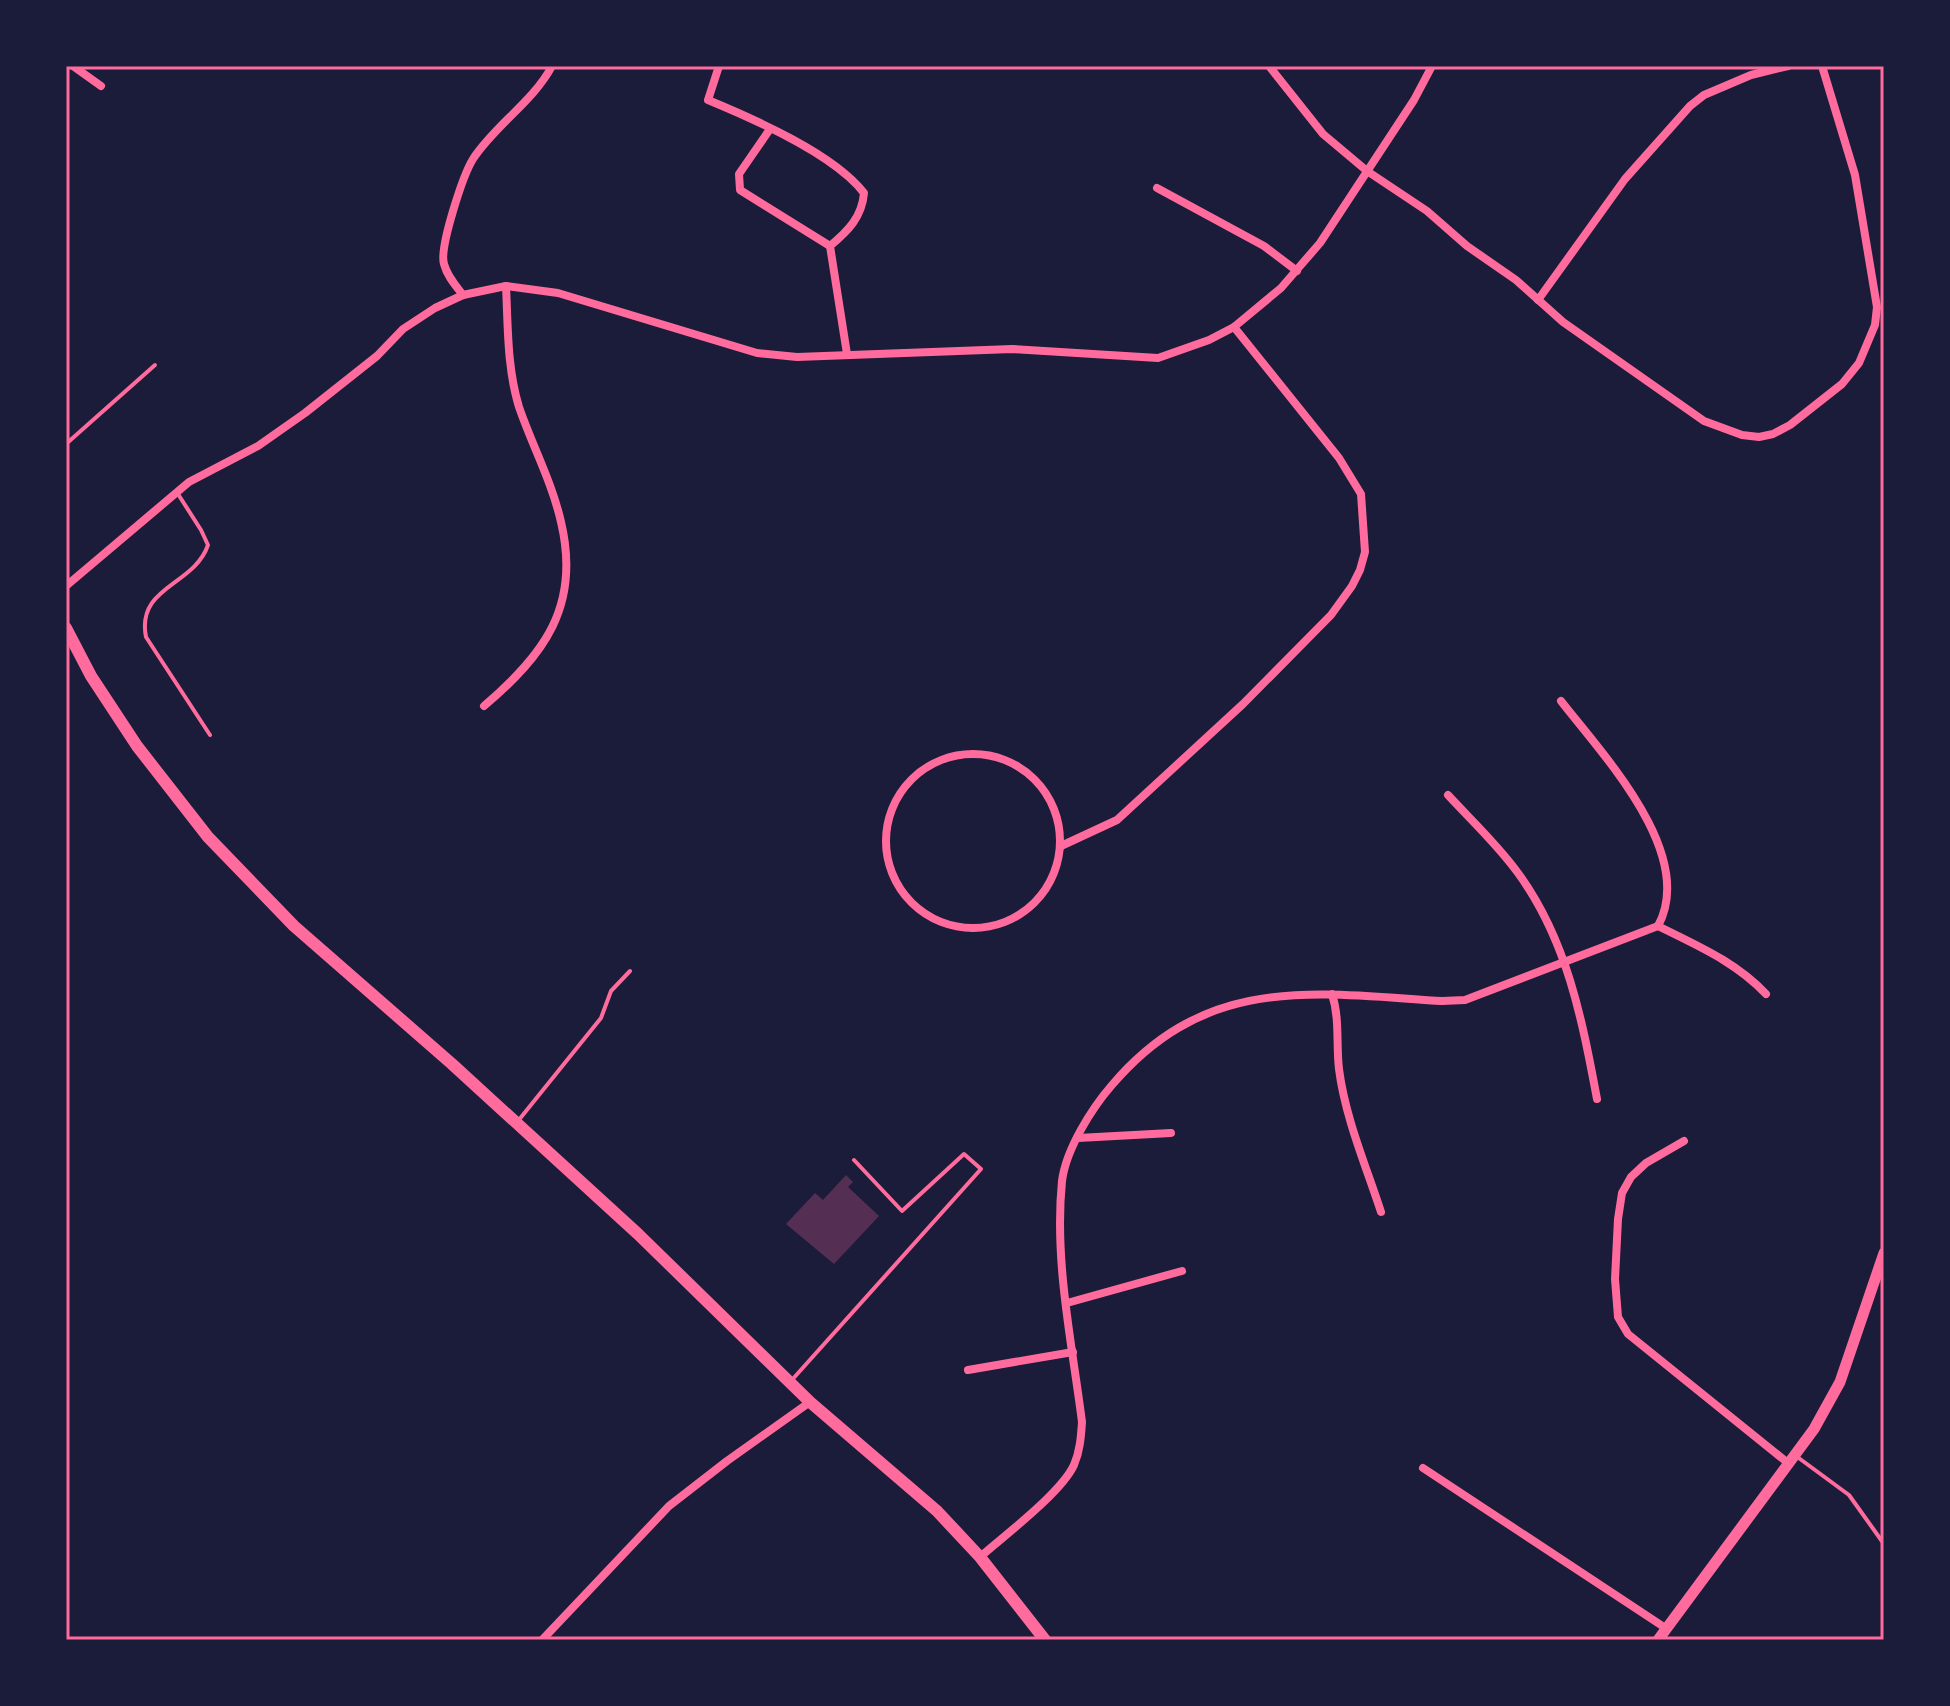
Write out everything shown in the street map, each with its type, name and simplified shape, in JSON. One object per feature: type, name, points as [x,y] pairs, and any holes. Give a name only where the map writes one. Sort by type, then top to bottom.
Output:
[{"type":"main road","points":[[66,628],[91,676],[137,746],[208,837],[294,926],[638,1234],[810,1402],[937,1511],[980,1557],[1045,1640]]},
{"type":"street","points":[[73,66],[101,86]]},
{"type":"street","points":[[463,295],[447,274],[443,255],[449,225],[473,160],[544,82],[552,66]]},
{"type":"street","points":[[719,66],[708,100],[806,148],[854,180],[864,193],[863,205],[850,228],[830,246]]},
{"type":"street","points":[[1269,66],[1323,134],[1367,171],[1427,211],[1563,322],[1704,421],[1742,435],[1759,437],[1790,425],[1842,384],[1859,363],[1880,327],[1855,175],[1822,66]]},
{"type":"street","points":[[66,586],[189,482],[258,446],[365,366],[403,329],[435,308],[463,295],[506,286],[558,293],[757,353],[797,357],[1012,349],[1158,358],[1209,340],[1234,327],[1281,288],[1320,243],[1432,66]]},
{"type":"street","points":[[1538,300],[1625,179],[1690,106],[1704,95],[1751,75],[1788,66]]},
{"type":"street","points":[[770,129],[739,174],[740,190],[830,246],[847,354]]},
{"type":"street","points":[[1157,188],[1264,246],[1297,271]]},
{"type":"street","points":[[484,706],[517,678],[545,644],[560,610],[566,567],[562,522],[518,404],[509,351],[506,286]]},
{"type":"street","points":[[1061,846],[1117,820],[1211,734],[1331,615],[1360,570],[1365,552],[1361,494],[1339,458],[1234,327]]},
{"type":"street","points":[[980,1557],[1050,1495],[1073,1468],[1080,1446],[1082,1422],[1061,1248],[1063,1176],[1094,1105],[1132,1061],[1180,1026],[1203,1014],[1237,1003],[1285,994],[1465,1000],[1658,926],[1666,912],[1668,885],[1654,832],[1622,780],[1561,701]]},
{"type":"street","points":[[974,753],[1002,758],[1027,771],[1046,792],[1058,818],[1061,846],[1054,874],[1038,899],[1015,918],[987,927],[957,927],[930,917],[907,898],[892,872],[886,845],[890,817],[902,791],[921,771],[946,758],[974,753]]},
{"type":"street","points":[[1448,795],[1518,873],[1545,917],[1565,963],[1581,1013],[1597,1099]]},
{"type":"street","points":[[1658,926],[1726,960],[1748,975],[1766,994]]},
{"type":"street","points":[[1332,994],[1337,1008],[1339,1070],[1352,1126],[1381,1212]]},
{"type":"street","points":[[1078,1138],[1171,1133]]},
{"type":"street","points":[[1684,1141],[1646,1163],[1631,1177],[1622,1193],[1615,1279],[1618,1317],[1628,1334],[1650,1353],[1791,1458]]},
{"type":"street","points":[[1658,1640],[1814,1429],[1840,1382],[1884,1253]]},
{"type":"street","points":[[1067,1303],[1182,1271]]},
{"type":"street","points":[[968,1370],[1073,1352]]},
{"type":"street","points":[[542,1640],[669,1506],[810,1402]]},
{"type":"street","points":[[1423,1468],[1667,1629]]},
{"type":"lane","points":[[66,444],[155,365]]},
{"type":"lane","points":[[177,492],[208,545],[203,559],[148,606],[143,620],[146,637],[210,735]]},
{"type":"lane","points":[[516,1123],[601,1018],[611,991],[630,971]]},
{"type":"lane","points":[[790,1383],[981,1169],[964,1154],[902,1211],[854,1160]]},
{"type":"lane","points":[[1791,1458],[1849,1495],[1884,1544]]},
{"type":"building","points":[[846,1175],[853,1182],[848,1187],[879,1216],[834,1264],[786,1224],[815,1193],[823,1200]]}]
